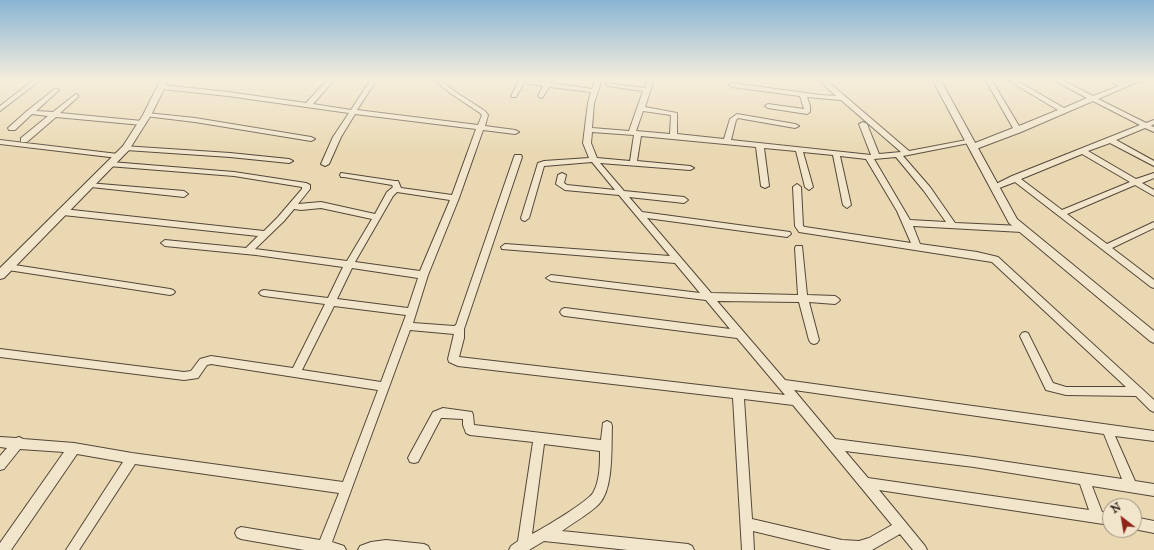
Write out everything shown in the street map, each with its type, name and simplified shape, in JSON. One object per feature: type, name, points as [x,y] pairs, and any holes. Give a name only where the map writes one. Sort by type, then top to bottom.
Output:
[{"type":"street","points":[[12,128],[39,105]]},
{"type":"street","points":[[24,140],[66,105]]},
{"type":"street","points":[[0,275],[126,148],[152,105]]},
{"type":"street","points":[[308,105],[354,112],[480,126],[515,132]]},
{"type":"street","points":[[325,164],[337,137],[358,105]]},
{"type":"street","points":[[324,549],[407,326],[423,274],[455,198],[485,115],[471,105]]},
{"type":"street","points":[[591,105],[587,149],[594,160],[922,550]]},
{"type":"street","points":[[633,164],[635,134],[641,105]]},
{"type":"street","points":[[768,106],[807,112],[807,105]]},
{"type":"street","points":[[852,105],[907,153]]},
{"type":"street","points":[[950,105],[1008,215],[1022,229],[1154,338]]},
{"type":"street","points":[[1004,105],[1018,130]]},
{"type":"street","points":[[1054,105],[1063,110]]},
{"type":"street","points":[[588,130],[674,136],[872,157],[898,155],[971,144],[1018,130],[1078,105]]},
{"type":"street","points":[[1104,105],[1154,130]]},
{"type":"street","points":[[640,108],[675,114],[674,136]]},
{"type":"street","points":[[30,112],[54,115],[195,120],[311,139]]},
{"type":"street","points":[[727,142],[733,119],[737,116],[795,126]]},
{"type":"street","points":[[994,187],[1154,122]]},
{"type":"street","points":[[863,124],[872,157],[908,224],[917,246]]},
{"type":"street","points":[[1110,140],[1154,164]]},
{"type":"street","points":[[0,142],[118,156]]},
{"type":"street","points":[[760,146],[765,186]]},
{"type":"street","points":[[126,148],[230,154],[289,161]]},
{"type":"street","points":[[799,150],[809,187]]},
{"type":"street","points":[[1082,151],[1154,193]]},
{"type":"street","points":[[836,154],[848,206]]},
{"type":"street","points":[[898,155],[927,188],[953,226]]},
{"type":"street","points":[[518,157],[498,218],[458,329],[459,338],[453,359],[458,362],[738,396],[796,401]]},
{"type":"street","points":[[525,218],[542,164],[594,160],[690,168]]},
{"type":"street","points":[[111,164],[234,174],[306,185],[306,189],[293,206],[248,252]]},
{"type":"street","points":[[562,175],[560,184],[562,187],[684,200]]},
{"type":"street","points":[[1061,213],[1154,175]]},
{"type":"street","points":[[344,176],[395,183],[398,190],[455,198]]},
{"type":"street","points":[[1015,178],[1154,284]]},
{"type":"street","points":[[91,184],[184,194]]},
{"type":"street","points":[[797,187],[799,226],[802,230],[917,246],[995,259],[1154,407]]},
{"type":"street","points":[[296,372],[349,265],[390,194],[397,188]]},
{"type":"street","points":[[293,206],[301,207],[321,205],[377,217]]},
{"type":"street","points":[[63,212],[266,234]]},
{"type":"street","points":[[639,214],[787,234]]},
{"type":"street","points":[[908,224],[1022,229]]},
{"type":"street","points":[[1106,248],[1154,225]]},
{"type":"street","points":[[165,243],[423,274]]},
{"type":"street","points":[[505,247],[677,260]]},
{"type":"street","points":[[799,248],[803,298],[814,340]]},
{"type":"street","points":[[8,267],[170,292]]},
{"type":"street","points":[[551,278],[708,297],[803,298],[835,300]]},
{"type":"street","points":[[264,294],[411,312]]},
{"type":"street","points":[[565,312],[739,334]]},
{"type":"street","points":[[407,326],[458,329]]},
{"type":"street","points":[[1025,336],[1050,387],[1066,391],[1138,392]]},
{"type":"street","points":[[0,352],[184,376],[194,375],[202,364],[209,360],[296,372],[384,387]]},
{"type":"street","points":[[781,384],[1154,436]]},
{"type":"street","points":[[738,396],[748,550]]},
{"type":"street","points":[[414,458],[437,415],[443,413],[468,415],[468,425],[470,430],[605,446]]},
{"type":"street","points":[[520,548],[544,535],[583,510],[596,499],[600,493],[603,482],[607,426]]},
{"type":"street","points":[[1108,429],[1131,486]]},
{"type":"street","points":[[520,548],[539,438]]},
{"type":"street","points":[[0,442],[19,442],[74,448],[132,458],[346,488]]},
{"type":"street","points":[[0,465],[19,442]]},
{"type":"street","points":[[833,444],[974,462],[1154,490]]},
{"type":"street","points":[[3,550],[74,448]]},
{"type":"street","points":[[72,550],[132,458]]},
{"type":"street","points":[[1084,479],[1102,514]]},
{"type":"street","points":[[866,483],[1102,518]]},
{"type":"street","points":[[747,524],[842,546],[859,547],[871,544],[901,526]]},
{"type":"street","points":[[1142,524],[1154,526]]},
{"type":"street","points":[[241,533],[324,549],[340,550]]},
{"type":"street","points":[[544,535],[688,550]]},
{"type":"street","points":[[366,550],[376,546],[424,550]]}]
